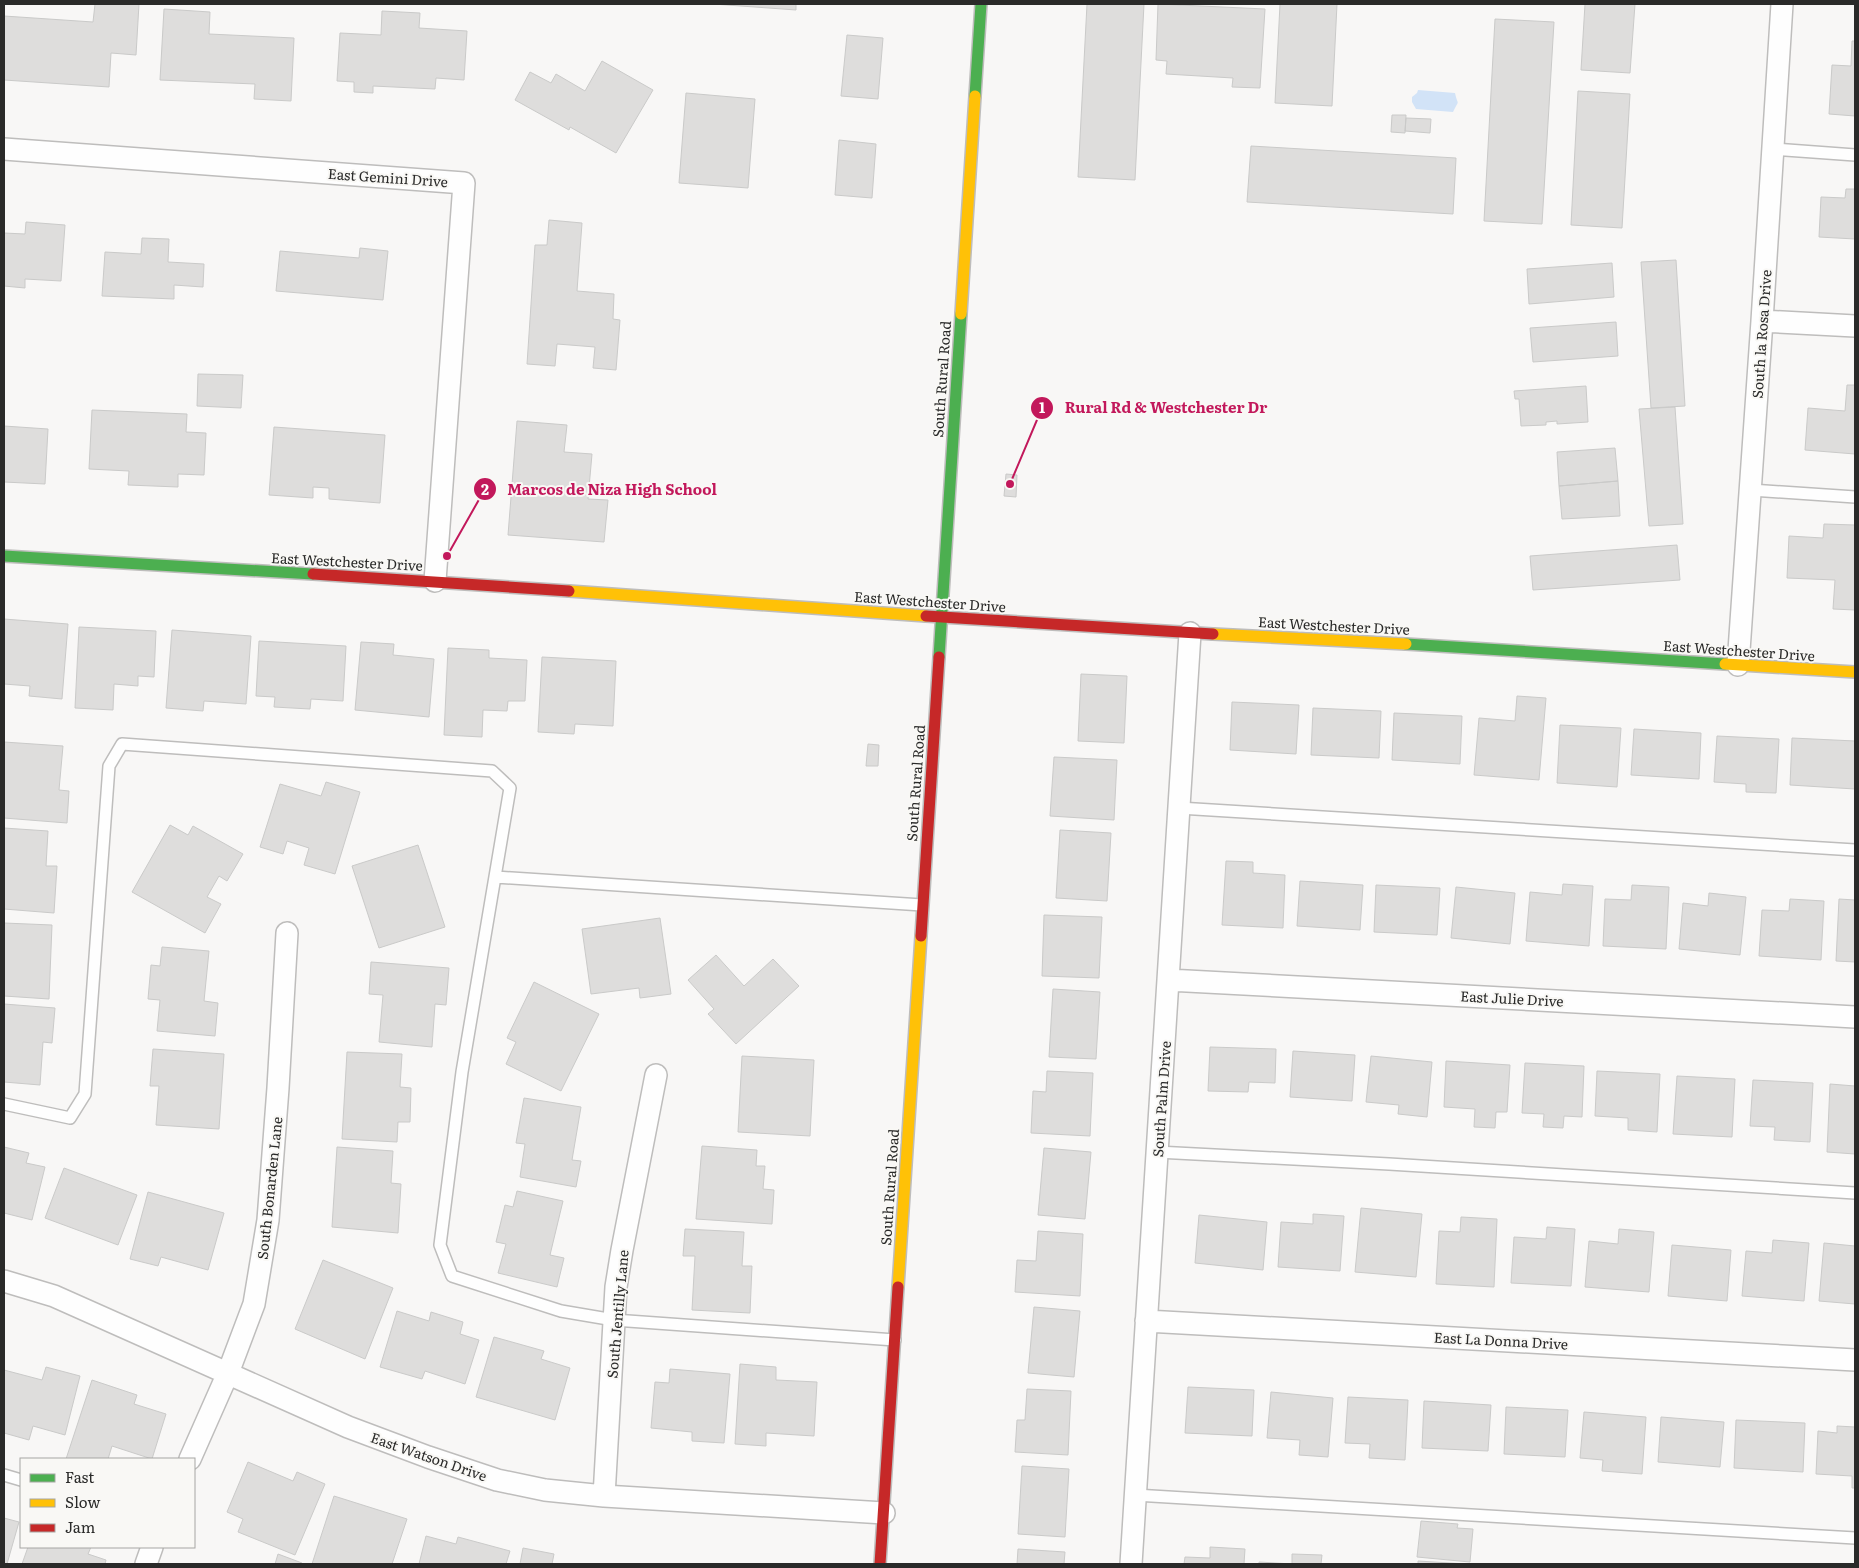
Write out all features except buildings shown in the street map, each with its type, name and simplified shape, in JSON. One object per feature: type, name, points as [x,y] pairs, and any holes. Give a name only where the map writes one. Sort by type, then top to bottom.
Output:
[{"type":"street","name":"South Rural Road","points":[[880,1564],[981,4]]},
{"type":"street","name":"South la Rosa Drive","points":[[1738,664],[1782,4]]},
{"type":"street","name":"East Gemini Drive","points":[[4,148],[464,183],[435,581]]},
{"type":"street","points":[[1762,321],[1855,326]]},
{"type":"street","name":"East Westchester Drive","points":[[4,556],[435,581],[1190,633],[1484,648],[1855,672]]},
{"type":"street","name":"South Palm Drive","points":[[1131,1564],[1190,633]]},
{"type":"street","name":"South Bonarden Lane","points":[[190,1458],[228,1373],[254,1304],[268,1220],[288,933]]},
{"type":"street","name":"East Julie Drive","points":[[1168,980],[1855,1017]]},
{"type":"street","name":"South Jentilly Lane","points":[[604,1496],[616,1287],[656,1075]]},
{"type":"street","name":"East Watson Drive","points":[[4,1281],[54,1296],[348,1427],[496,1480],[545,1490],[604,1496],[884,1514]]},
{"type":"street","name":"East La Donna Drive","points":[[1146,1321],[1855,1360]]},
{"type":"street","points":[[146,1564],[152,1548]]},
{"type":"lane","points":[[1773,149],[1855,155]]},
{"type":"lane","points":[[1751,490],[1855,497]]},
{"type":"lane","points":[[4,1104],[70,1118],[85,1094],[109,766],[122,744],[492,771],[510,788],[462,1072],[440,1245],[452,1276],[561,1311],[614,1320],[895,1340]]},
{"type":"lane","points":[[1179,808],[1855,850]]},
{"type":"lane","points":[[496,877],[922,905]]},
{"type":"lane","points":[[1157,1152],[1390,1164],[1855,1193]]},
{"type":"lane","points":[[4,1475],[20,1480]]},
{"type":"lane","points":[[1135,1495],[1855,1538]]},
{"type":"water","points":[[1418,90],[1455,93],[1458,104],[1453,112],[1416,109],[1412,102],[1412,97]]},
{"type":"traffic: fast","points":[[975,96],[981,4]]},
{"type":"traffic: fast","points":[[939,657],[961,314]]},
{"type":"traffic: fast","points":[[4,556],[313,574]]},
{"type":"traffic: fast","points":[[1406,644],[1725,664]]},
{"type":"traffic: slow","points":[[961,314],[975,96]]},
{"type":"traffic: slow","points":[[569,591],[926,616]]},
{"type":"traffic: slow","points":[[1213,634],[1406,644]]},
{"type":"traffic: slow","points":[[1725,664],[1855,672]]},
{"type":"traffic: slow","points":[[898,1287],[921,936]]},
{"type":"traffic: jam","points":[[313,574],[569,591]]},
{"type":"traffic: jam","points":[[926,616],[1213,634]]},
{"type":"traffic: jam","points":[[921,936],[939,657]]},
{"type":"traffic: jam","points":[[880,1564],[898,1287]]},
{"type":"place","name":"Rural Rd & Westchester Dr","points":[[1010,484]]},
{"type":"place","name":"Marcos de Niza High School","points":[[447,556]]}]
